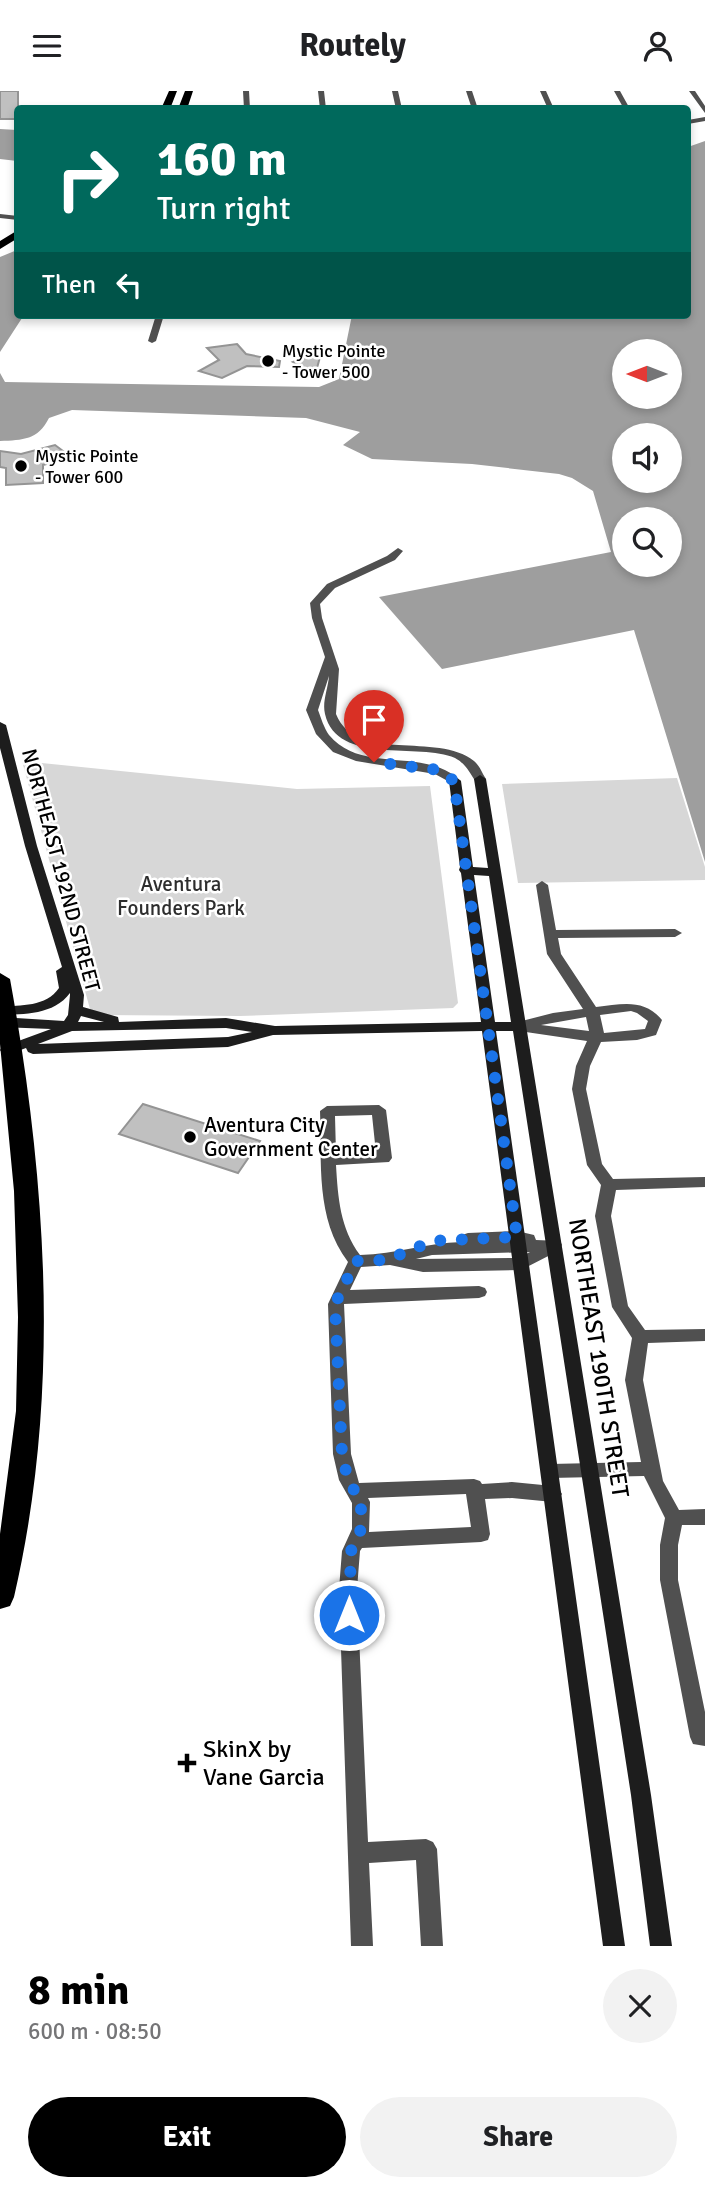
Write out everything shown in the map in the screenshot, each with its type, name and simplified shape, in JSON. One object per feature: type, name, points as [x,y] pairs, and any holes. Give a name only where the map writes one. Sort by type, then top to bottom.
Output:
[{"type":"highway","points":[[0,230],[9,215]]},
{"type":"highway","points":[[0,1597],[22,1490],[31,1381],[29,1255],[16,1078],[1,983]]},
{"type":"street","points":[[692,91],[705,111]]},
{"type":"street","points":[[152,341],[159,319]]},
{"type":"street","points":[[398,551],[391,558],[341,581],[318,597],[314,610],[331,655],[312,710],[324,738],[357,758],[392,766],[439,770],[454,781],[614,1946]]},
{"type":"street","name":"NORTHEAST 190TH STREET","points":[[331,655],[335,676],[329,705],[338,728],[352,738],[370,744],[441,752],[459,757],[472,764],[480,779],[641,1795],[662,1946]]},
{"type":"street","name":"NORTHEAST 192ND STREET","points":[[0,725],[58,939],[76,990],[76,1010],[69,1026]]},
{"type":"street","points":[[466,870],[495,873]]},
{"type":"street","points":[[542,885],[554,954],[592,1010],[597,1035],[583,1066],[579,1089],[595,1165],[609,1185],[603,1216],[620,1307],[640,1337],[634,1380],[650,1469],[654,1482],[674,1518],[669,1580],[699,1737],[705,1737]]},
{"type":"street","points":[[551,935],[675,933]]},
{"type":"street","points":[[0,1010],[44,1006],[62,995],[66,982],[58,939]]},
{"type":"street","points":[[0,1022],[69,1026],[226,1023],[275,1031],[519,1026],[597,1035],[640,1036],[651,1032],[655,1020],[649,1013],[631,1007],[592,1010],[519,1026]]},
{"type":"street","points":[[76,1010],[103,1019],[164,1024]]},
{"type":"street","points":[[4,1050],[47,1039],[69,1026]]},
{"type":"street","points":[[4,1050],[228,1042],[275,1031]]},
{"type":"street","points":[[330,1160],[333,1220],[340,1239],[356,1261]]},
{"type":"street","points":[[609,1185],[705,1182]]},
{"type":"street","points":[[387,1260],[432,1241],[519,1249],[554,1245]]},
{"type":"street","points":[[356,1261],[387,1260],[423,1266],[554,1245]]},
{"type":"street","points":[[356,1261],[335,1304],[342,1454],[348,1480],[361,1502],[361,1529],[351,1551],[348,1588],[362,1946]]},
{"type":"street","points":[[339,1297],[479,1292]]},
{"type":"street","points":[[640,1337],[705,1335]]},
{"type":"street","points":[[550,1471],[650,1469]]},
{"type":"street","points":[[355,1491],[474,1486],[481,1534],[356,1540]]},
{"type":"street","points":[[475,1492],[512,1490],[553,1494]]},
{"type":"street","points":[[674,1518],[705,1517]]},
{"type":"street","points":[[358,1853],[426,1849],[432,1946]]},
{"type":"green space","name":"Aventura Founders Park","points":[[22,761],[297,789],[430,786],[458,1003],[453,1008],[240,1016],[98,1015],[90,1009]]},
{"type":"green space","points":[[677,778],[705,867],[705,880],[518,883],[502,784]]},
{"type":"shaded area","points":[[0,129],[14,130],[14,161],[0,159]]},
{"type":"shaded area","points":[[705,141],[705,862],[634,630],[442,669],[379,597],[611,552],[593,491],[572,478],[559,474],[472,464],[372,459],[343,445],[360,432],[306,418],[72,410],[49,418],[35,435],[0,441],[0,373],[5,382],[319,387],[339,379],[351,319],[691,319],[691,146]]},
{"type":"shaded area","points":[[14,251],[14,319],[21,319],[0,352],[0,257]]},
{"type":"building","points":[[0,91],[18,91],[14,119],[0,119]]},
{"type":"building","name":"Mystic Pointe - Tower 500","points":[[237,344],[246,354],[280,361],[279,367],[247,366],[222,378],[199,371],[219,360],[207,348]]},
{"type":"building","points":[[308,357],[320,357],[317,368],[305,369],[293,362]]},
{"type":"building","name":"Mystic Pointe - Tower 600","points":[[55,445],[71,457],[43,465],[43,483],[6,485],[6,468],[0,467],[0,451],[21,454]]},
{"type":"building","name":"Aventura City Government Center","points":[[143,1104],[260,1141],[238,1173],[119,1134]]},
{"type":"place","name":"Mystic Pointe - Tower 500","points":[[268,361]]},
{"type":"place","name":"Mystic Pointe - Tower 600","points":[[21,466]]},
{"type":"place","name":"Aventura City Government Center","points":[[190,1137]]},
{"type":"place","name":"SkinX by Vane Garcia","points":[[187,1763]]},
{"type":"route","points":[[349,1615],[351,1551],[361,1529],[361,1502],[348,1480],[342,1454],[335,1304],[356,1261],[387,1260],[432,1241],[517,1237],[454,781],[439,770],[374,762]]}]
